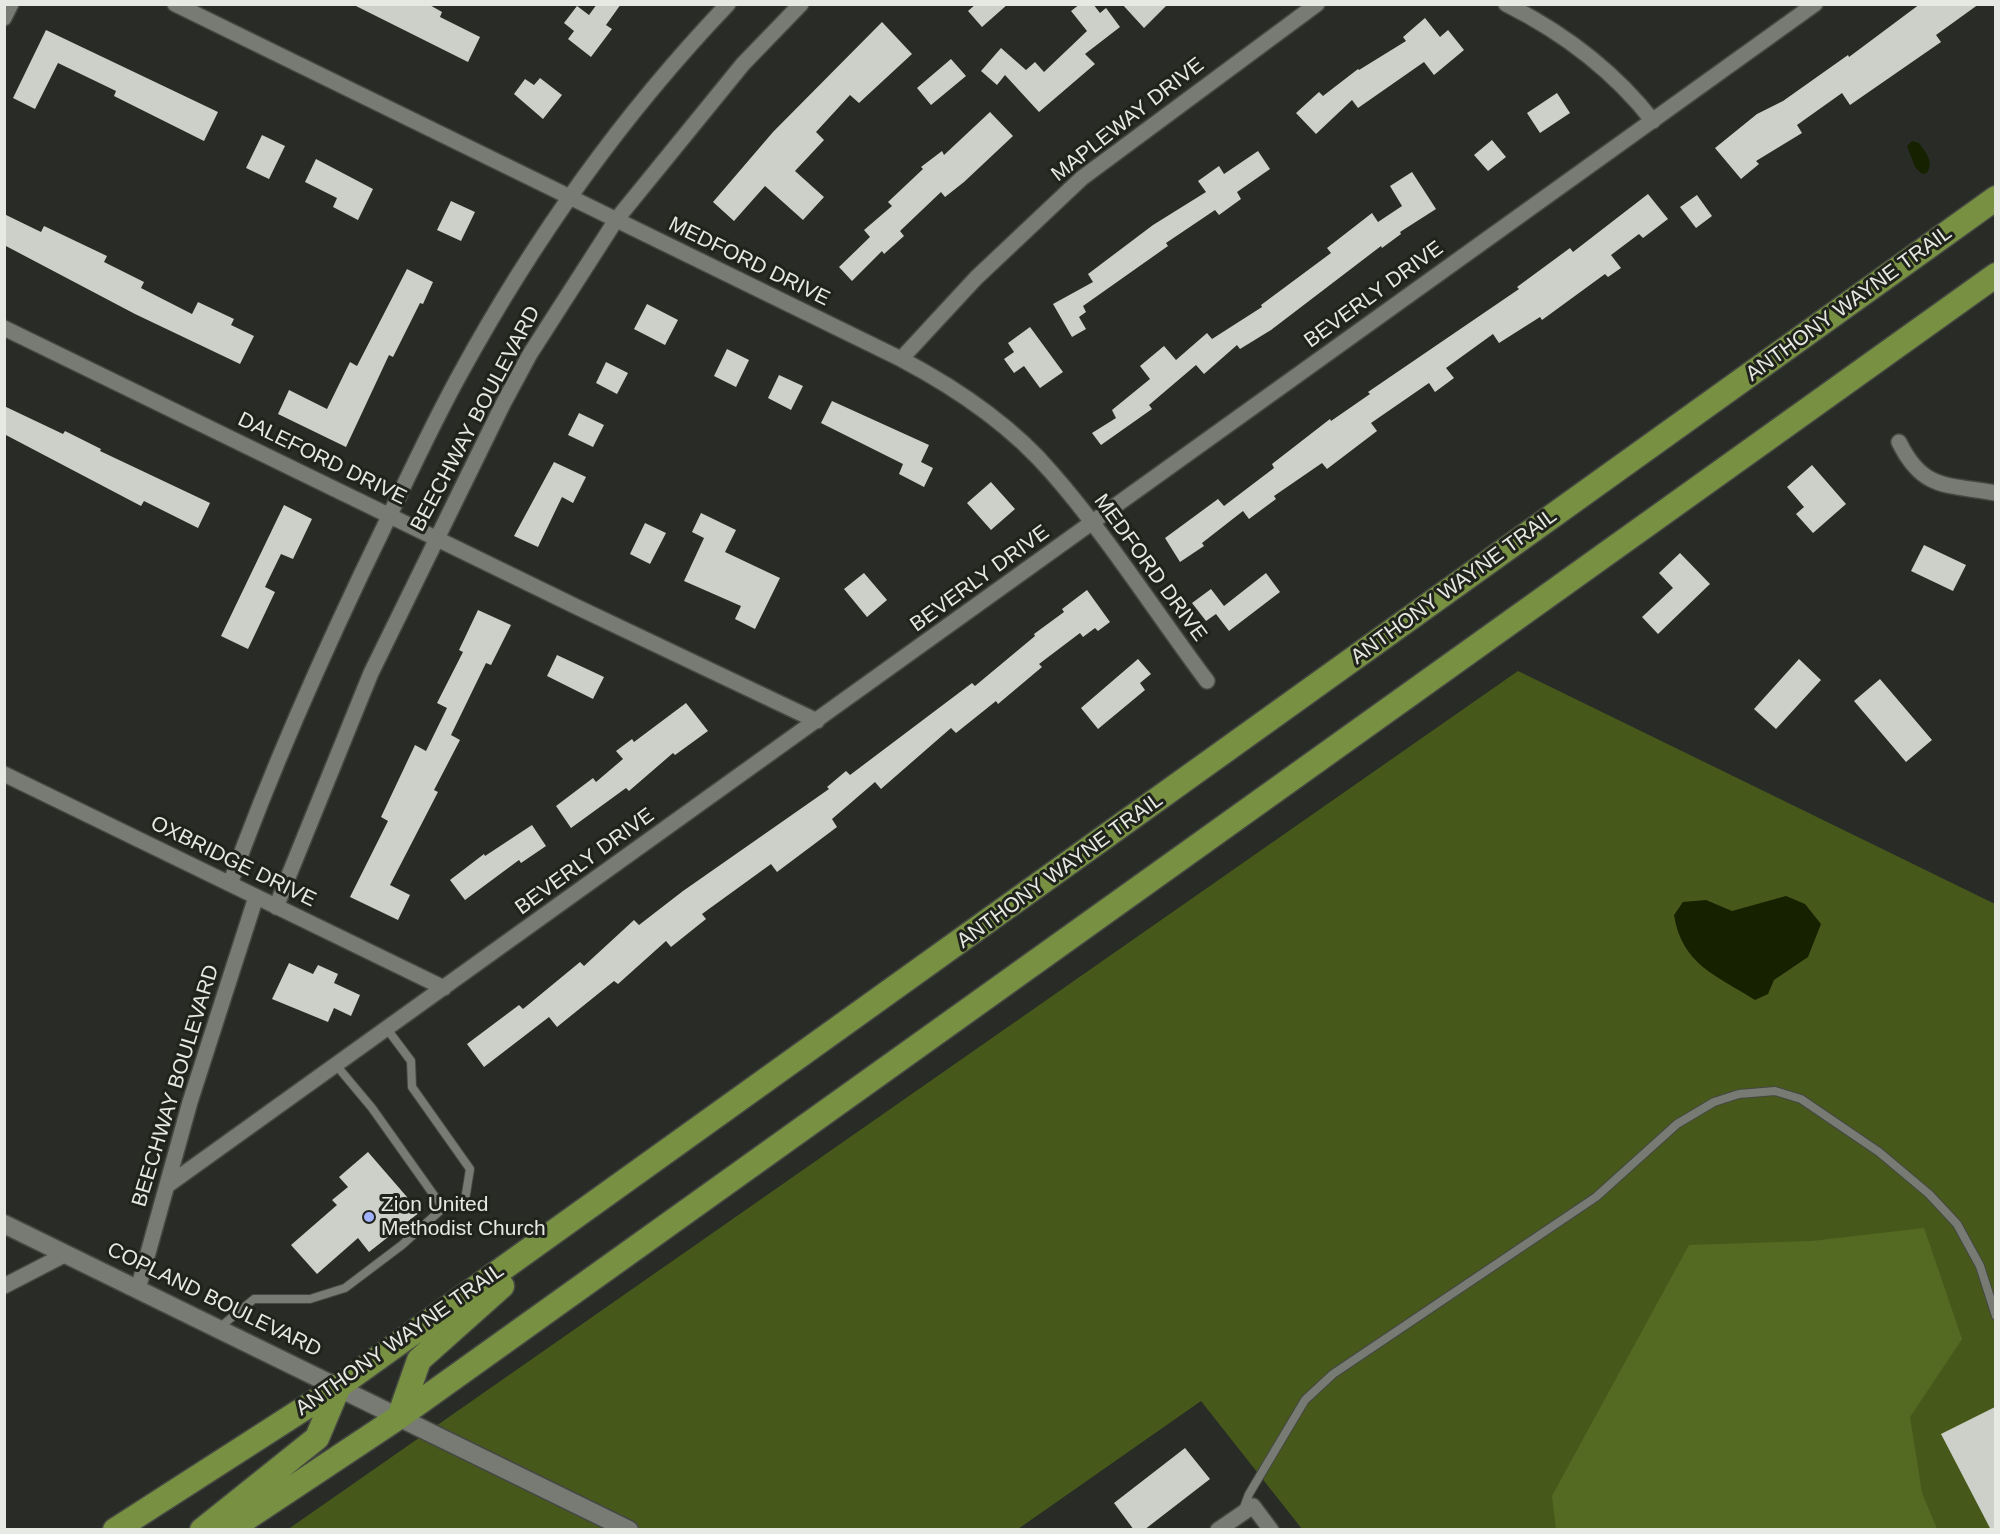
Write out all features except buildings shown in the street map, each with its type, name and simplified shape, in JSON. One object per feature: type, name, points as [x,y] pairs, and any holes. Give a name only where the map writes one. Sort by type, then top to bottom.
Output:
[{"type":"highway","name":"ANTHONY WAYNE TRAIL","points":[[115,1530],[339,1386],[1995,198]]},
{"type":"highway","points":[[229,1530],[399,1417],[1995,275]]},
{"type":"highway","points":[[399,1417],[419,1360],[598,1201]]},
{"type":"highway","points":[[202,1530],[317,1438],[339,1386]]},
{"type":"street","points":[[4,18],[11,4]]},
{"type":"street","name":"MEDFORD DRIVE","points":[[175,4],[901,359],[977,405],[1052,472],[1207,681]]},
{"type":"street","name":"BEECHWAY BOULEVARD","points":[[230,884],[307,690],[457,379],[485,328],[570,197],[659,82],[728,4]]},
{"type":"street","name":"BEECHWAY BOULEVARD","points":[[276,907],[346,729],[436,539],[530,354],[616,220],[735,72],[801,4]]},
{"type":"street","name":"MAPLEWAY DRIVE","points":[[901,359],[976,278],[1082,178],[1317,4]]},
{"type":"street","points":[[1506,4],[1560,33],[1591,57],[1639,103],[1653,121]]},
{"type":"street","name":"BEVERLY DRIVE","points":[[168,1185],[1815,4]]},
{"type":"street","name":"DALEFORD DRIVE","points":[[4,328],[436,539],[817,721]]},
{"type":"street","points":[[1899,442],[1910,465],[1931,482],[1995,493]]},
{"type":"street","name":"OXBRIDGE DRIVE","points":[[4,774],[444,988]]},
{"type":"street","name":"BEECHWAY BOULEVARD","points":[[138,1289],[190,1102],[256,897]]},
{"type":"street","name":"COPLAND BOULEVARD","points":[[4,1224],[339,1386],[628,1530]]},
{"type":"street","points":[[4,1286],[66,1254]]},
{"type":"street","points":[[1218,1530],[1247,1509],[1271,1530]]},
{"type":"lane","points":[[219,1328],[254,1299],[310,1299],[345,1288],[402,1245],[443,1208],[465,1200],[470,1169],[412,1087],[411,1062],[387,1029]]},
{"type":"lane","points":[[336,1065],[372,1108],[443,1208]]},
{"type":"lane","points":[[1247,1509],[1249,1494],[1305,1400],[1334,1374],[1596,1197],[1677,1124],[1714,1101],[1738,1094],[1775,1091],[1801,1099],[1879,1152],[1929,1194],[1957,1224],[1980,1266],[1995,1316]]},
{"type":"green space","points":[[1518,671],[1995,904],[1995,1529],[1302,1529],[1201,1401],[1018,1529],[287,1530]]},
{"type":"green space","points":[[1924,1228],[1962,1339],[1910,1417],[1922,1493],[1937,1529],[1556,1529],[1552,1496],[1689,1245],[1812,1241]]},
{"type":"shaded area","points":[[1912,141],[1919,143],[1928,157],[1930,165],[1927,173],[1922,174],[1915,167],[1907,146]]},
{"type":"shaded area","points":[[1786,896],[1805,904],[1821,924],[1808,957],[1774,980],[1768,994],[1755,1000],[1703,967],[1685,946],[1678,932],[1674,915],[1683,902],[1706,900],[1732,911]]},
{"type":"place","name":"Zion United Methodist Church","points":[[369,1217]]}]
